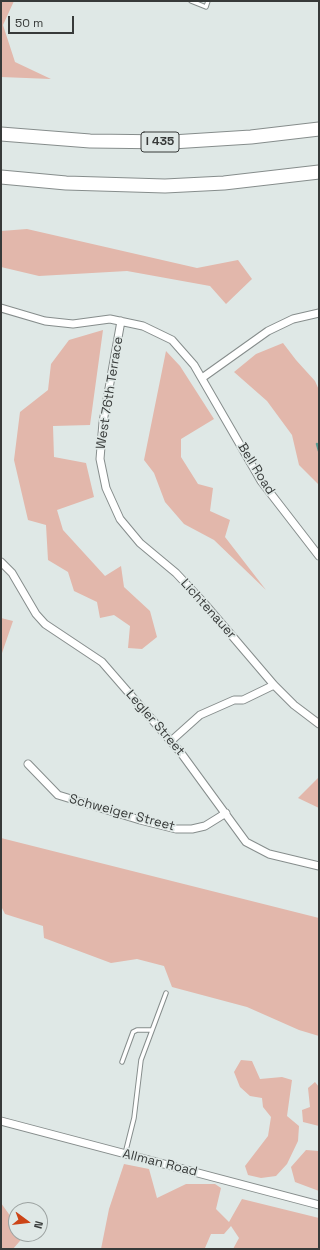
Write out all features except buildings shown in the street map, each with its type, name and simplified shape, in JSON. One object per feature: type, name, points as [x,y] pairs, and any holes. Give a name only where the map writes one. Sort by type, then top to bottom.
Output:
[{"type":"highway","name":"I 435","points":[[1,134],[90,141],[172,142],[252,137],[319,129]]},
{"type":"highway","points":[[1,177],[66,183],[165,186],[224,183],[319,172]]},
{"type":"street","name":"Bell Road","points":[[1,308],[45,321],[73,324],[110,319],[121,321],[143,326],[172,340],[194,365],[261,481],[319,556]]},
{"type":"street","points":[[202,378],[268,331],[287,322],[319,313]]},
{"type":"street","name":"West 76th Terrace","points":[[106,488],[100,459],[103,422],[121,321]]},
{"type":"street","name":"Lichtenauer","points":[[106,488],[120,520],[140,543],[176,573],[204,603],[274,685],[294,705],[319,724]]},
{"type":"street","name":"Legler Street","points":[[1,562],[12,573],[36,614],[45,624],[102,662],[171,741],[206,785],[246,842],[269,854],[319,866]]},
{"type":"street","points":[[171,741],[200,715],[234,700],[243,700],[274,685]]},
{"type":"street","name":"Schweiger Street","points":[[28,764],[58,795],[76,802],[161,826],[176,829],[192,829],[204,826],[226,813]]},
{"type":"street","name":"Allman Road","points":[[1,1122],[319,1205]]},
{"type":"lane","points":[[191,1],[206,6],[208,1]]},
{"type":"lane","points":[[125,1154],[134,1118],[141,1060],[166,993]]},
{"type":"lane","points":[[122,1062],[133,1032],[137,1030],[152,1030]]},
{"type":"shaded area","points":[[1,1],[14,1],[3,25],[15,62],[51,79],[1,77]]},
{"type":"shaded area","points":[[27,229],[197,268],[238,260],[252,279],[226,304],[210,286],[127,271],[39,276],[1,267],[1,231]]},
{"type":"shaded area","points":[[103,330],[90,425],[53,426],[54,457],[86,463],[94,497],[57,510],[63,530],[105,576],[121,566],[124,587],[150,611],[157,637],[142,649],[128,648],[130,626],[114,615],[100,618],[97,602],[74,591],[68,572],[48,560],[46,525],[28,520],[14,460],[20,412],[48,390],[51,364],[69,340]]},
{"type":"shaded area","points":[[283,343],[315,381],[319,390],[319,485],[299,465],[292,435],[267,401],[234,372],[256,354]]},
{"type":"shaded area","points":[[166,351],[180,366],[214,419],[181,439],[181,457],[198,484],[213,488],[210,511],[230,520],[225,537],[266,590],[214,540],[184,524],[165,502],[154,473],[144,460]]},
{"type":"shaded area","points":[[1,618],[13,621],[1,656]]},
{"type":"shaded area","points":[[319,777],[319,808],[298,798]]},
{"type":"shaded area","points":[[1,838],[319,918],[319,1036],[299,1030],[247,1007],[172,987],[164,966],[137,959],[111,963],[44,938],[43,926],[5,914],[1,906]]},
{"type":"shaded area","points":[[241,1060],[252,1061],[260,1079],[282,1077],[292,1080],[287,1116],[299,1126],[298,1141],[287,1164],[276,1176],[261,1178],[248,1175],[245,1166],[268,1136],[271,1117],[263,1107],[262,1098],[250,1096],[240,1087],[234,1072]]},
{"type":"shaded area","points":[[315,1082],[319,1087],[319,1126],[303,1122],[302,1110],[310,1107],[308,1088]]},
{"type":"shaded area","points":[[306,1150],[319,1151],[319,1191],[295,1182],[291,1167]]},
{"type":"shaded area","points":[[124,1164],[149,1169],[157,1198],[186,1184],[215,1184],[221,1188],[216,1209],[229,1222],[242,1199],[319,1218],[319,1249],[233,1249],[239,1238],[231,1226],[224,1234],[211,1234],[205,1248],[212,1249],[101,1249],[109,1209]]},
{"type":"shaded area","points":[[1,1203],[8,1213],[8,1242],[19,1242],[13,1249],[1,1249]]},
{"type":"waterway","points":[[317,444],[319,451]]}]
